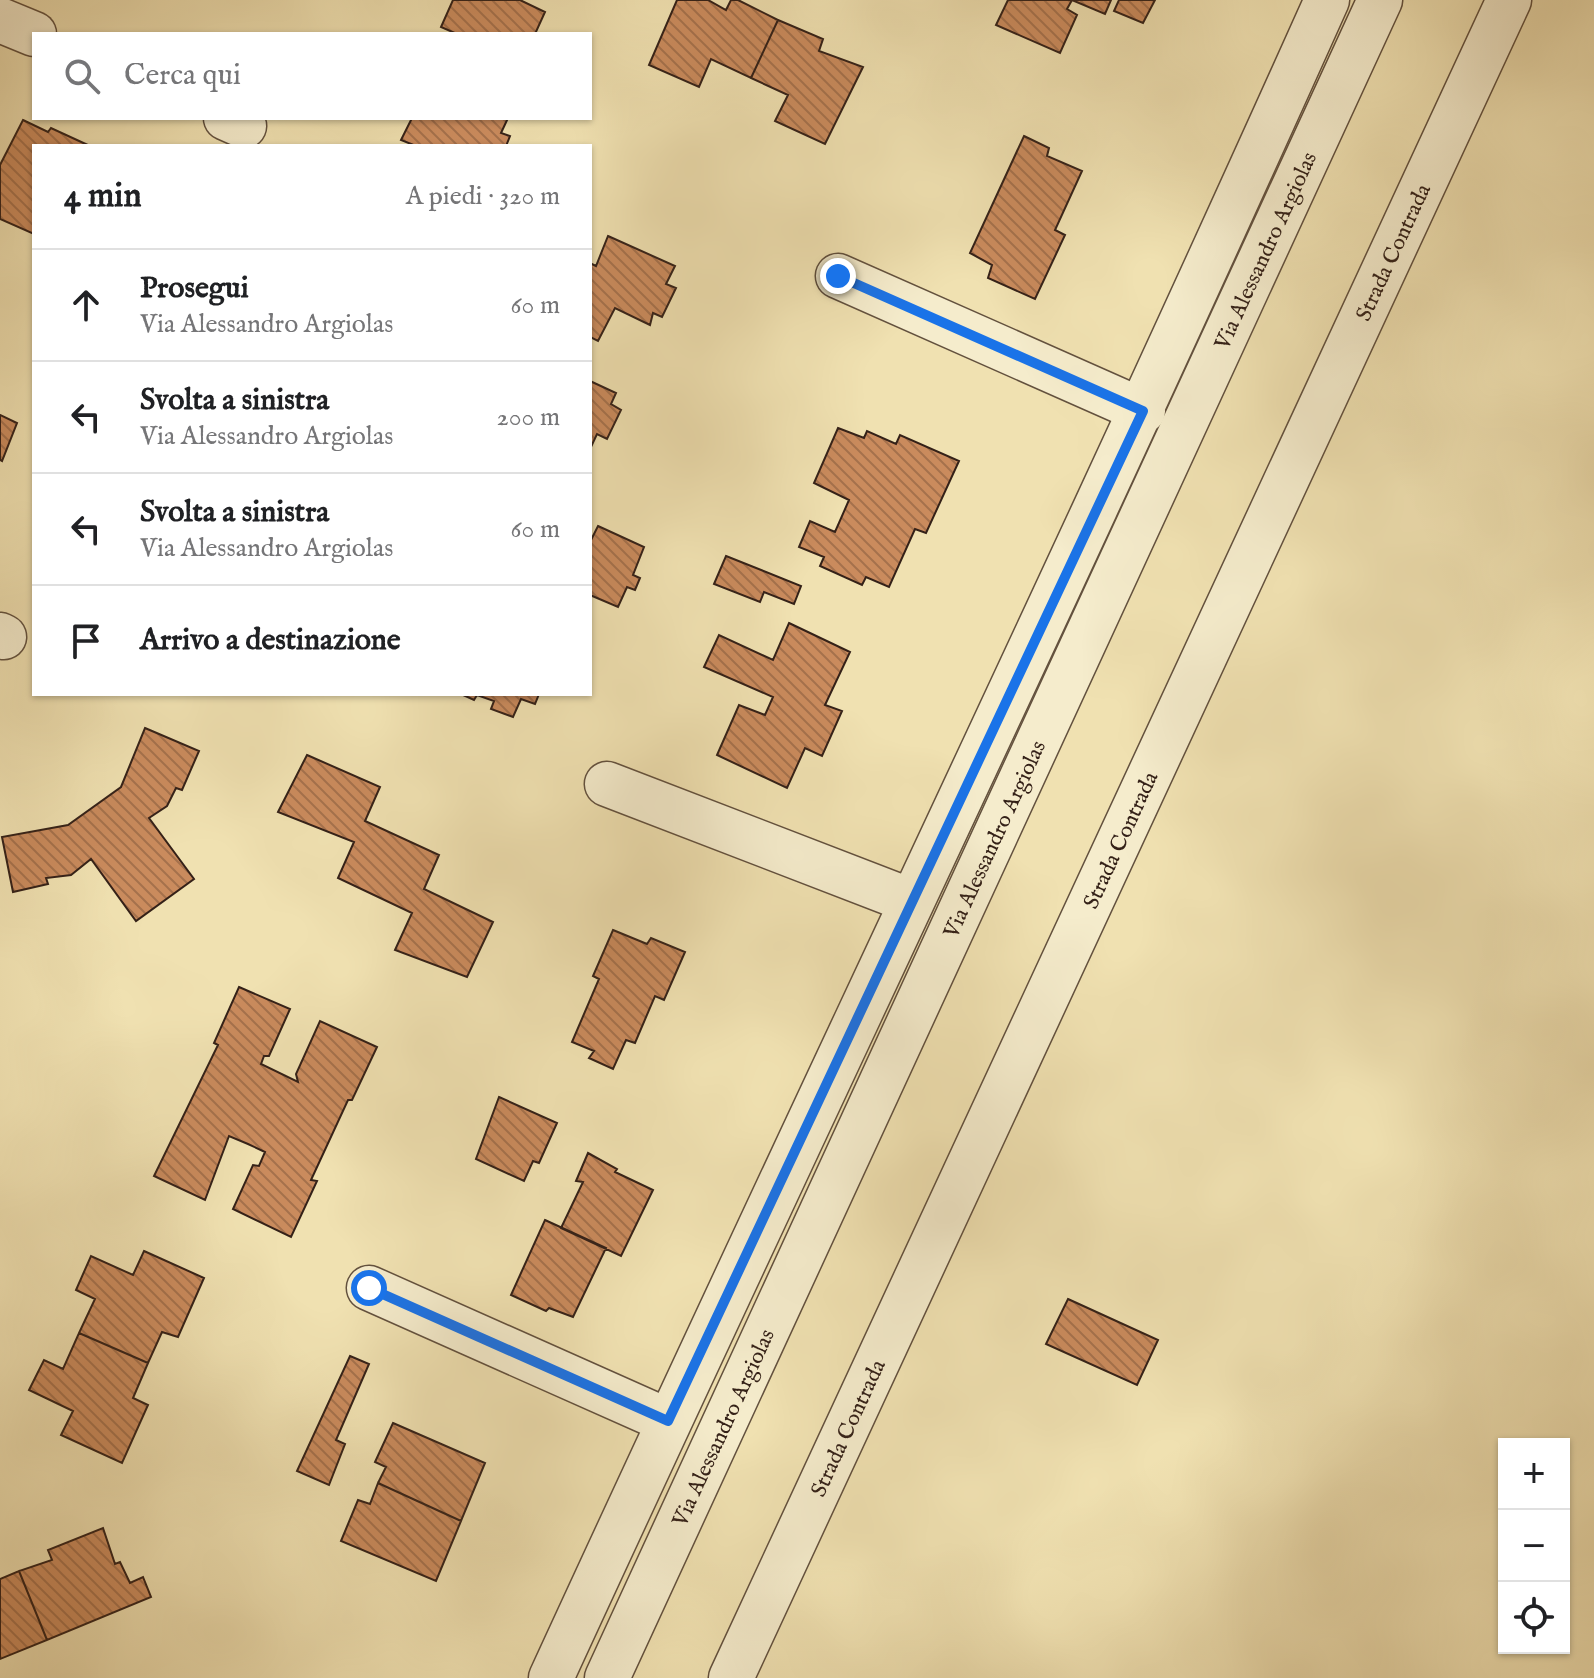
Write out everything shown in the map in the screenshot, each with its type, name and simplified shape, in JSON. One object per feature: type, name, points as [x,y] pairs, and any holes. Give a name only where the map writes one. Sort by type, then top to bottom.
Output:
[{"type":"street","name":"Via Alessandro Argiolas","points":[[551,1678],[668,1421],[1143,411],[1327,0]]},
{"type":"street","name":"Via Alessandro Argiolas","points":[[607,1678],[1380,0]]},
{"type":"street","name":"Strada Contrada","points":[[731,1678],[1509,0]]},
{"type":"street","points":[[0,20],[32,33]]},
{"type":"street","points":[[838,276],[1143,411]]},
{"type":"street","points":[[607,784],[911,901]]},
{"type":"street","points":[[369,1288],[668,1421]]},
{"type":"building","points":[[453,0],[520,0],[545,12],[536,32],[452,32],[441,27]]},
{"type":"building","points":[[677,0],[708,0],[726,10],[731,0],[738,0],[778,20],[751,78],[711,59],[699,87],[649,65]]},
{"type":"building","points":[[1008,0],[1072,0],[1067,9],[1077,15],[1060,53],[996,25]]},
{"type":"building","points":[[1072,0],[1111,0],[1105,14]]},
{"type":"building","points":[[1119,0],[1155,0],[1143,23],[1114,11]]},
{"type":"building","points":[[778,20],[823,39],[819,51],[863,67],[825,144],[775,121],[788,95],[751,78]]},
{"type":"building","points":[[23,120],[48,132],[51,128],[86,144],[32,144],[32,233],[0,219],[0,165]]},
{"type":"building","points":[[411,120],[507,120],[501,133],[510,136],[507,144],[411,144],[401,140]]},
{"type":"building","points":[[1024,136],[1049,148],[1047,156],[1082,171],[1055,230],[1065,235],[1035,299],[988,278],[992,265],[970,253]]},
{"type":"building","points":[[608,236],[675,266],[666,284],[676,288],[662,317],[653,313],[650,325],[615,308],[598,341],[592,338],[592,264],[596,266]]},
{"type":"building","points":[[592,382],[616,393],[611,404],[621,410],[607,439],[597,434],[592,445]]},
{"type":"building","points":[[0,415],[17,423],[2,461],[0,460]]},
{"type":"building","points":[[838,428],[864,438],[867,431],[896,444],[900,435],[959,461],[926,533],[915,529],[889,587],[866,577],[862,585],[820,566],[824,557],[799,547],[810,521],[835,532],[849,500],[814,483]]},
{"type":"building","points":[[598,526],[644,547],[633,575],[640,578],[635,590],[627,587],[618,607],[592,596],[592,538]]},
{"type":"building","points":[[726,556],[801,586],[794,604],[764,592],[760,602],[714,584]]},
{"type":"building","points":[[789,623],[850,652],[825,705],[842,711],[822,756],[805,748],[787,788],[717,755],[739,705],[765,715],[773,697],[704,667],[719,635],[773,660]]},
{"type":"building","points":[[480,696],[538,696],[535,704],[521,699],[513,717],[491,709],[494,701]]},
{"type":"building","points":[[145,728],[199,751],[182,790],[176,788],[167,806],[149,818],[194,879],[136,921],[91,859],[71,875],[46,878],[48,884],[13,892],[2,837],[68,825],[121,787]]},
{"type":"building","points":[[307,755],[380,787],[365,821],[439,855],[424,889],[493,922],[467,977],[395,950],[412,913],[338,878],[354,842],[278,812]]},
{"type":"building","points":[[613,930],[647,944],[651,938],[685,952],[664,1000],[655,996],[635,1043],[626,1040],[613,1069],[589,1058],[594,1051],[572,1042],[599,979],[593,976]]},
{"type":"building","points":[[239,987],[290,1009],[269,1056],[264,1056],[261,1064],[298,1082],[296,1074],[320,1021],[377,1047],[352,1100],[348,1100],[311,1180],[317,1181],[291,1237],[233,1209],[253,1165],[259,1166],[265,1152],[248,1144],[229,1136],[205,1200],[154,1176],[218,1045],[214,1043]]},
{"type":"building","points":[[499,1097],[557,1123],[539,1163],[533,1161],[524,1181],[476,1159]]},
{"type":"building","points":[[588,1153],[617,1169],[615,1172],[653,1190],[621,1256],[561,1228],[583,1182],[576,1181]]},
{"type":"building","points":[[545,1220],[606,1248],[573,1317],[549,1308],[546,1311],[511,1295]]},
{"type":"building","points":[[144,1251],[204,1278],[178,1337],[162,1332],[148,1363],[79,1333],[95,1299],[76,1290],[91,1256],[133,1275]]},
{"type":"building","points":[[1068,1299],[1158,1340],[1137,1385],[1046,1344]]},
{"type":"building","points":[[79,1333],[148,1363],[133,1398],[148,1405],[122,1463],[61,1435],[73,1411],[29,1390],[44,1360],[63,1369]]},
{"type":"building","points":[[350,1356],[369,1364],[336,1440],[345,1444],[329,1485],[297,1471]]},
{"type":"building","points":[[393,1423],[485,1463],[461,1521],[378,1483],[386,1467],[375,1462]]},
{"type":"building","points":[[378,1483],[461,1521],[436,1581],[341,1541],[358,1500],[370,1504]]},
{"type":"building","points":[[103,1528],[115,1564],[120,1562],[130,1583],[143,1577],[151,1597],[47,1640],[19,1571],[52,1560],[48,1550]]},
{"type":"building","points":[[19,1571],[47,1640],[0,1659],[0,1579]]},
{"type":"route","points":[[369,1288],[668,1421],[1143,411],[838,276]]}]
